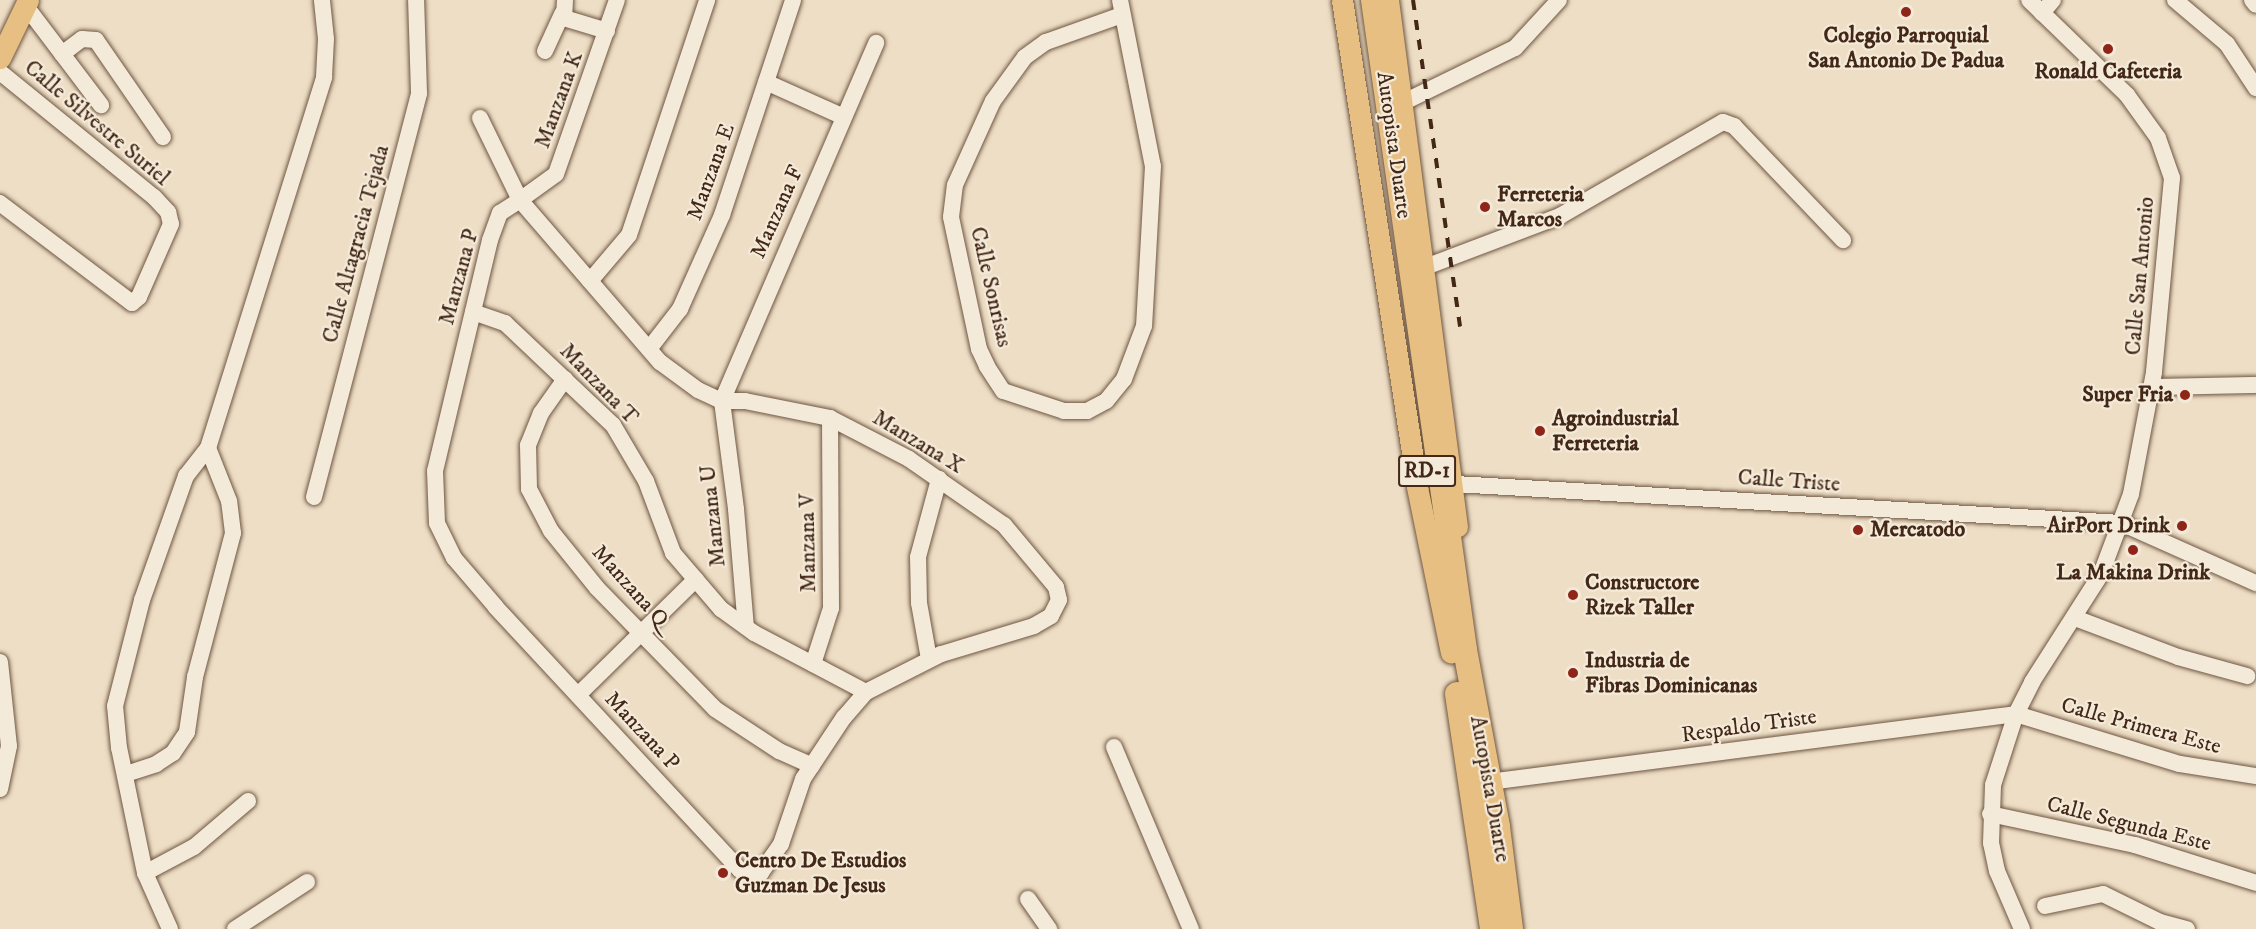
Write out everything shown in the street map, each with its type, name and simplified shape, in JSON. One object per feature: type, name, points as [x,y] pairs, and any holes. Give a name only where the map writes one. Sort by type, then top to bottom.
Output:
[{"type":"highway","name":"Autopista Duarte","points":[[1357,0],[1413,283]]},
{"type":"highway","name":"Autopista Duarte","points":[[1373,0],[1413,283]]},
{"type":"highway","name":"RD-1","points":[[1413,283],[1458,652]]},
{"type":"highway","name":"Autopista Duarte","points":[[1458,652],[1489,782],[1511,929]]},
{"type":"highway","name":"Autopista Duarte","points":[[1458,652],[1492,929]]},
{"type":"main road","points":[[1342,0],[1417,487],[1458,652]]},
{"type":"main road","points":[[1388,0],[1402,103],[1413,283],[1455,484],[1458,652]]},
{"type":"main road","points":[[1,51],[27,2]]},
{"type":"street","points":[[170,929],[146,873],[119,748],[118,689],[142,600],[186,476],[208,448],[324,77],[326,39],[322,0]]},
{"type":"street","name":"Calle Altagracia Tejada","points":[[314,496],[419,93],[416,0]]},
{"type":"street","name":"Manzana K","points":[[520,200],[556,174],[617,0]]},
{"type":"street","points":[[590,281],[629,235],[707,0]]},
{"type":"street","name":"Manzana E","points":[[649,349],[680,309],[722,215],[793,0]]},
{"type":"street","points":[[1402,103],[1515,48],[1559,0]]},
{"type":"street","name":"Calle San Antonio","points":[[2022,929],[1997,871],[1990,814],[1999,757],[2032,682],[2101,574],[2131,494],[2152,387],[2172,178],[2158,138],[2127,95],[2047,6],[2029,0]]},
{"type":"street","points":[[2175,0],[2227,44],[2256,86]]},
{"type":"street","points":[[2252,0],[2256,5]]},
{"type":"street","points":[[27,2],[62,54],[101,105]]},
{"type":"street","points":[[545,51],[564,7],[607,31]]},
{"type":"street","name":"Calle Sonrisas","points":[[1121,7],[1153,166],[1144,326],[1124,379],[1106,401],[1087,411],[1064,411],[1003,391],[987,366],[980,349],[951,217],[955,185],[993,101],[1025,57],[1046,42],[1121,7]]},
{"type":"street","points":[[62,54],[82,39],[96,40],[162,137]]},
{"type":"street","name":"Manzana F","points":[[722,401],[876,43]]},
{"type":"street","name":"Calle Silvestre Suriel","points":[[0,72],[168,212],[171,224],[139,297],[132,303],[101,282],[0,203]]},
{"type":"street","points":[[766,82],[844,117]]},
{"type":"street","points":[[480,118],[520,200],[649,349],[698,390],[722,401]]},
{"type":"street","points":[[1413,283],[1560,216],[1723,122],[1734,126],[1843,240]]},
{"type":"street","name":"Manzana P","points":[[520,200],[500,213],[473,312],[435,471],[437,522],[454,558],[470,579],[748,875],[761,873],[781,844],[803,778],[844,717],[866,692],[929,659],[1034,626],[1051,616],[1059,600],[1056,587]]},
{"type":"street","name":"Manzana T","points":[[473,312],[505,322],[614,425],[646,481],[674,553],[721,609],[746,627],[866,692]]},
{"type":"street","name":"Manzana Q","points":[[565,379],[541,413],[528,445],[529,489],[551,531],[642,633],[715,710],[778,751],[812,766]]},
{"type":"street","points":[[2152,387],[2256,385]]},
{"type":"street","name":"Manzana X","points":[[722,401],[745,401],[830,418],[939,479],[1004,525],[1056,587]]},
{"type":"street","name":"Manzana U","points":[[722,401],[736,509],[746,627]]},
{"type":"street","name":"Manzana V","points":[[813,664],[831,608],[830,418]]},
{"type":"street","points":[[126,774],[156,764],[173,753],[187,732],[195,677],[233,533],[229,501],[208,448]]},
{"type":"street","points":[[929,659],[919,603],[918,557],[939,479]]},
{"type":"street","name":"Calle Triste","points":[[1455,484],[2121,524]]},
{"type":"street","points":[[2121,524],[2256,583]]},
{"type":"street","points":[[578,695],[696,579]]},
{"type":"street","points":[[2075,618],[2178,657],[2247,676]]},
{"type":"street","points":[[0,662],[9,746],[2,779]]},
{"type":"street","name":"Calle Primera Este","points":[[2016,714],[2181,764],[2256,776]]},
{"type":"street","name":"Respaldo Triste","points":[[1489,782],[2016,714]]},
{"type":"street","points":[[1114,747],[1191,929]]},
{"type":"street","points":[[146,873],[194,847],[248,801]]},
{"type":"street","name":"Calle Segunda Este","points":[[1990,814],[2135,845],[2256,883]]},
{"type":"street","points":[[236,929],[307,882]]},
{"type":"street","points":[[2045,906],[2103,894],[2160,922],[2187,929]]},
{"type":"street","points":[[1028,899],[1049,929]]},
{"type":"railway","points":[[1413,0],[1460,327]]},
{"type":"place","name":"Colegio Parroquial San Antonio De Padua","points":[[1906,12]]},
{"type":"place","name":"Ronald Cafeteria","points":[[2108,49]]},
{"type":"place","name":"Ferreteria Marcos","points":[[1485,207]]},
{"type":"place","name":"Super Fria","points":[[2185,395]]},
{"type":"place","name":"Agroindustrial Ferreteria","points":[[1540,431]]},
{"type":"place","name":"AirPort Drink","points":[[2182,526]]},
{"type":"place","name":"Mercatodo","points":[[1858,530]]},
{"type":"place","name":"La Makina Drink","points":[[2133,550]]},
{"type":"place","name":"Constructore Rizek Taller","points":[[1573,595]]},
{"type":"place","name":"Industria de Fibras Dominicanas","points":[[1573,673]]},
{"type":"place","name":"Centro De Estudios Guzman De Jesus","points":[[723,873]]}]
